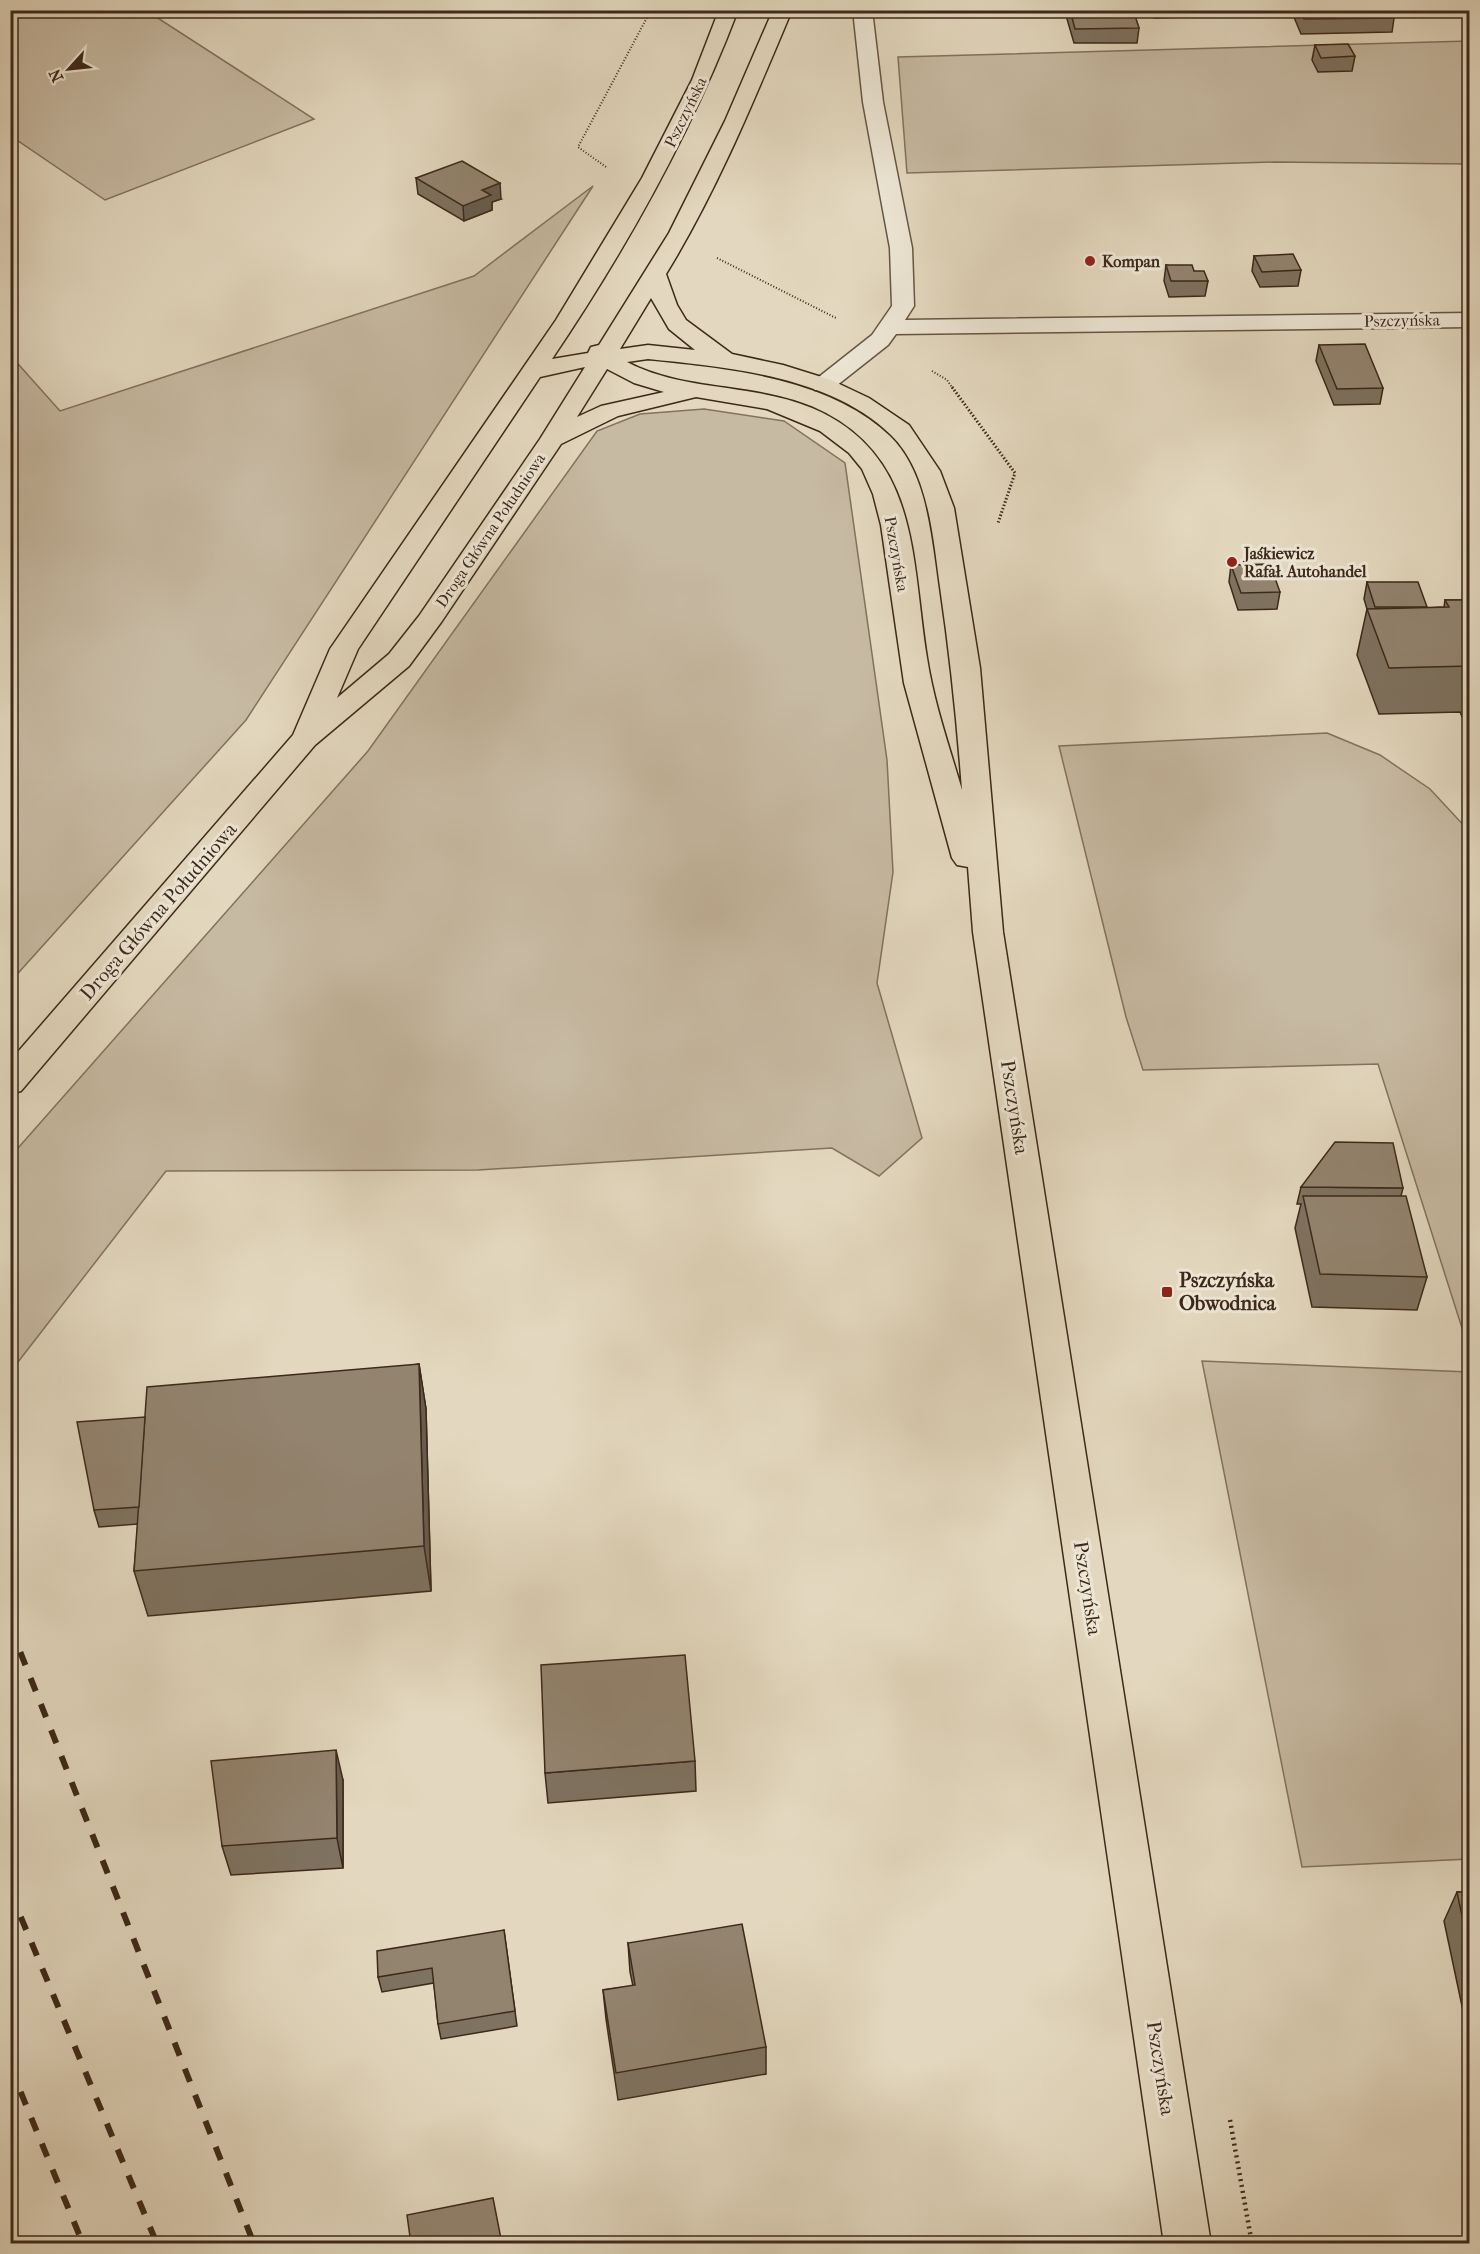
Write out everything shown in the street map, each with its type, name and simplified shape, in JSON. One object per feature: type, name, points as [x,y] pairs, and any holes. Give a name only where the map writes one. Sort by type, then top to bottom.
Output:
[{"type":"main road","name":"Pszczyńska","points":[[729,10],[702,80],[652,178],[567,320],[604,357],[639,378],[698,392],[739,395],[781,404],[820,420],[860,449],[882,484],[894,522],[918,682],[988,932]]},
{"type":"main road","points":[[532,372],[564,363],[604,357],[680,233],[730,131],[783,10]]},
{"type":"main road","name":"Pszczyńska","points":[[655,275],[665,309],[688,337],[729,360]]},
{"type":"main road","name":"Droga Główna Południowa","points":[[305,739],[344,649],[567,320]]},
{"type":"main road","name":"Pszczyńska","points":[[604,357],[648,352],[729,360],[775,370],[823,385],[861,404],[900,430],[928,471],[941,508],[966,668],[988,932],[1188,2244]]},
{"type":"main road","name":"Droga Główna Południowa","points":[[10,1083],[305,739],[399,660],[429,621],[552,439],[604,357]]},
{"type":"main road","points":[[552,439],[610,411],[650,400],[698,392]]},
{"type":"street","points":[[823,385],[880,340],[903,306],[901,248],[873,102],[861,10]]},
{"type":"street","name":"Pszczyńska","points":[[888,327],[1470,320]]},
{"type":"path","points":[[612,171],[579,147],[651,10]]},
{"type":"shaded area","points":[[10,11],[147,11],[314,119],[105,200],[11,136]]},
{"type":"shaded area","points":[[1469,41],[1469,164],[1275,162],[907,173],[898,57]]},
{"type":"shaded area","points":[[593,186],[246,720],[11,981],[11,356],[60,411],[474,276]]},
{"type":"shaded area","points":[[704,409],[784,421],[845,463],[887,760],[893,872],[877,983],[922,1138],[879,1176],[832,1148],[478,1170],[166,1171],[11,1371],[11,1156],[368,751],[597,431],[640,414]]},
{"type":"shaded area","points":[[1327,733],[1380,755],[1430,789],[1469,831],[1469,1350],[1378,1064],[1143,1070],[1126,1017],[1059,746]]},
{"type":"shaded area","points":[[1202,1361],[1469,1372],[1469,1859],[1302,1867]]},
{"type":"building","points":[[1070,10],[1133,10],[1139,28],[1075,29]]},
{"type":"building","points":[[1300,10],[1391,10],[1394,18],[1304,19]]},
{"type":"building","points":[[1348,44],[1355,56],[1321,58],[1315,45]]},
{"type":"building","points":[[462,161],[500,183],[482,190],[491,195],[463,206],[416,178]]},
{"type":"building","points":[[1293,254],[1301,270],[1262,272],[1254,256]]},
{"type":"building","points":[[1166,265],[1192,265],[1194,271],[1204,271],[1208,281],[1171,281]]},
{"type":"building","points":[[1365,344],[1383,388],[1337,389],[1319,345]]},
{"type":"building","points":[[1270,564],[1280,592],[1241,593],[1231,565]]},
{"type":"building","points":[[1367,582],[1418,582],[1427,607],[1375,607]]},
{"type":"building","points":[[1445,600],[1470,600],[1470,666],[1389,668],[1367,609],[1449,607]]},
{"type":"building","points":[[1335,1142],[1393,1143],[1403,1188],[1301,1187]]},
{"type":"building","points":[[1303,1196],[1406,1196],[1427,1277],[1320,1274]]},
{"type":"building","points":[[419,1364],[424,1546],[134,1571],[147,1387]]},
{"type":"building","points":[[145,1417],[139,1507],[94,1510],[77,1422]]},
{"type":"building","points":[[685,1655],[695,1761],[545,1773],[541,1665]]},
{"type":"building","points":[[336,1750],[337,1838],[222,1846],[211,1761]]},
{"type":"building","points":[[1457,1892],[1470,1892],[1470,1954]]},
{"type":"building","points":[[742,1924],[766,2047],[616,2073],[603,1990],[635,1985],[628,1943]]},
{"type":"building","points":[[504,1930],[515,2011],[438,2024],[432,1968],[378,1977],[377,1951]]},
{"type":"building","points":[[493,2198],[502,2244],[411,2244],[407,2215]]},
{"type":"railway","points":[[10,1626],[254,2244]]},
{"type":"railway","points":[[10,1891],[157,2244]]},
{"type":"railway","points":[[10,2066],[83,2244]]},
{"type":"place","name":"Kompan","points":[[1090,261]]},
{"type":"place","name":"Jaśkiewicz Rafał. Autohandel","points":[[1232,562]]},
{"type":"place","name":"Pszczyńska Obwodnica","points":[[1167,1292]]}]
